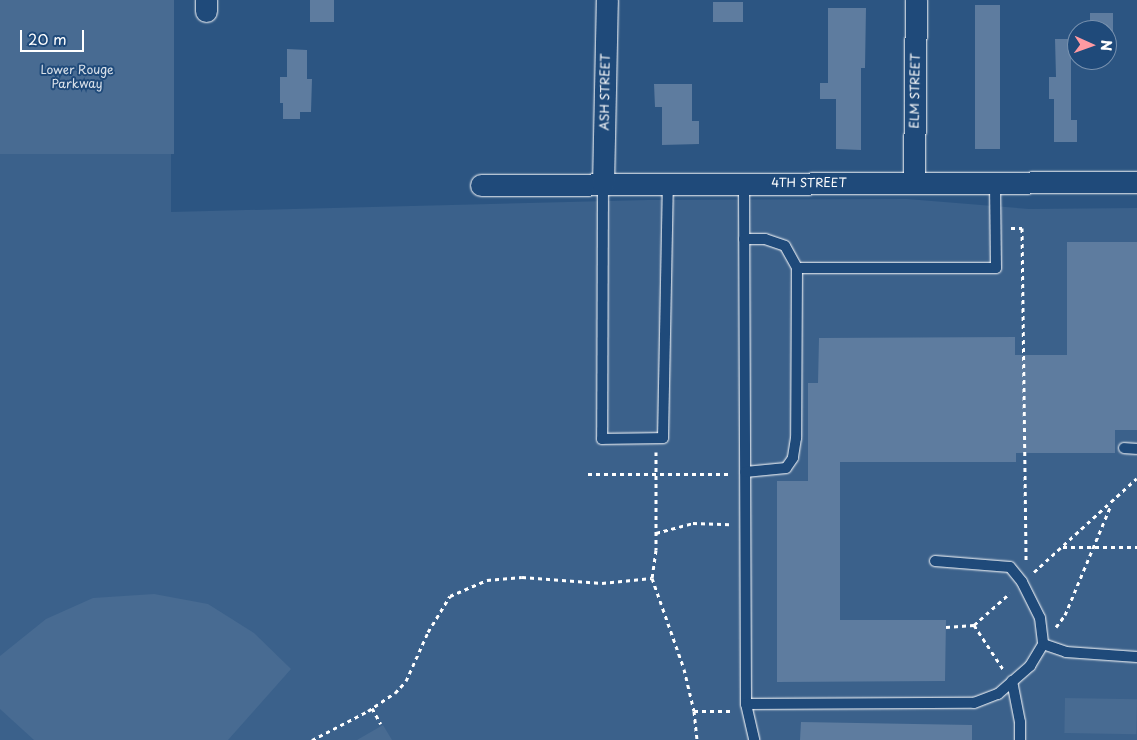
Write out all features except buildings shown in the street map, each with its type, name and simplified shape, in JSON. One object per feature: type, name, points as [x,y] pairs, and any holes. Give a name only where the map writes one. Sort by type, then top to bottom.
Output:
[{"type":"street","name":"ASH STREET","points":[[603,184],[607,0]]},
{"type":"street","name":"ELM STREET","points":[[914,182],[916,0]]},
{"type":"street","name":"4TH STREET","points":[[481,185],[1137,182]]},
{"type":"lane","points":[[797,268],[996,268],[995,182]]},
{"type":"lane","points":[[603,184],[602,439],[663,438],[668,183]]},
{"type":"lane","points":[[744,183],[747,707],[754,740]]},
{"type":"lane","points":[[744,240],[765,239],[785,246],[797,268],[796,438],[793,458],[786,468],[745,473]]},
{"type":"lane","points":[[1124,448],[1137,449]]},
{"type":"lane","points":[[747,707],[974,703],[998,694],[1030,666],[1043,644],[1040,618],[1022,582],[1010,567],[935,561]]},
{"type":"lane","points":[[1043,644],[1066,652],[1137,657]]},
{"type":"lane","points":[[1012,682],[1020,722],[1020,740]]},
{"type":"path","points":[[996,229],[1022,228],[1026,566],[1022,582]]},
{"type":"path","points":[[655,438],[656,533],[652,578],[676,642],[694,711],[697,740]]},
{"type":"path","points":[[588,474],[745,473]]},
{"type":"path","points":[[946,626],[974,625],[1137,478]]},
{"type":"path","points":[[1043,644],[1065,615],[1112,502]]},
{"type":"path","points":[[656,533],[693,523],[722,522],[746,527]]},
{"type":"path","points":[[1062,547],[1137,547]]},
{"type":"path","points":[[312,740],[372,708],[395,693],[406,681],[428,632],[450,596],[487,580],[522,577],[602,583],[652,578]]},
{"type":"path","points":[[974,625],[1012,682]]},
{"type":"path","points":[[694,711],[747,707]]},
{"type":"path","points":[[372,708],[381,724]]},
{"type":"shaded area","points":[[171,151],[171,212],[648,200],[907,199],[1029,209],[1137,208],[1137,740],[0,740],[0,154]]},
{"type":"green space","name":"Lower Rouge Parkway","points":[[0,0],[174,0],[174,154],[0,154]]},
{"type":"green space","points":[[154,594],[208,604],[254,633],[291,669],[228,740],[34,740],[0,709],[0,656],[46,619],[93,598]]},
{"type":"green space","points":[[1065,698],[1137,699],[1136,734],[1064,733]]},
{"type":"green space","points":[[383,725],[392,740],[357,740]]}]
